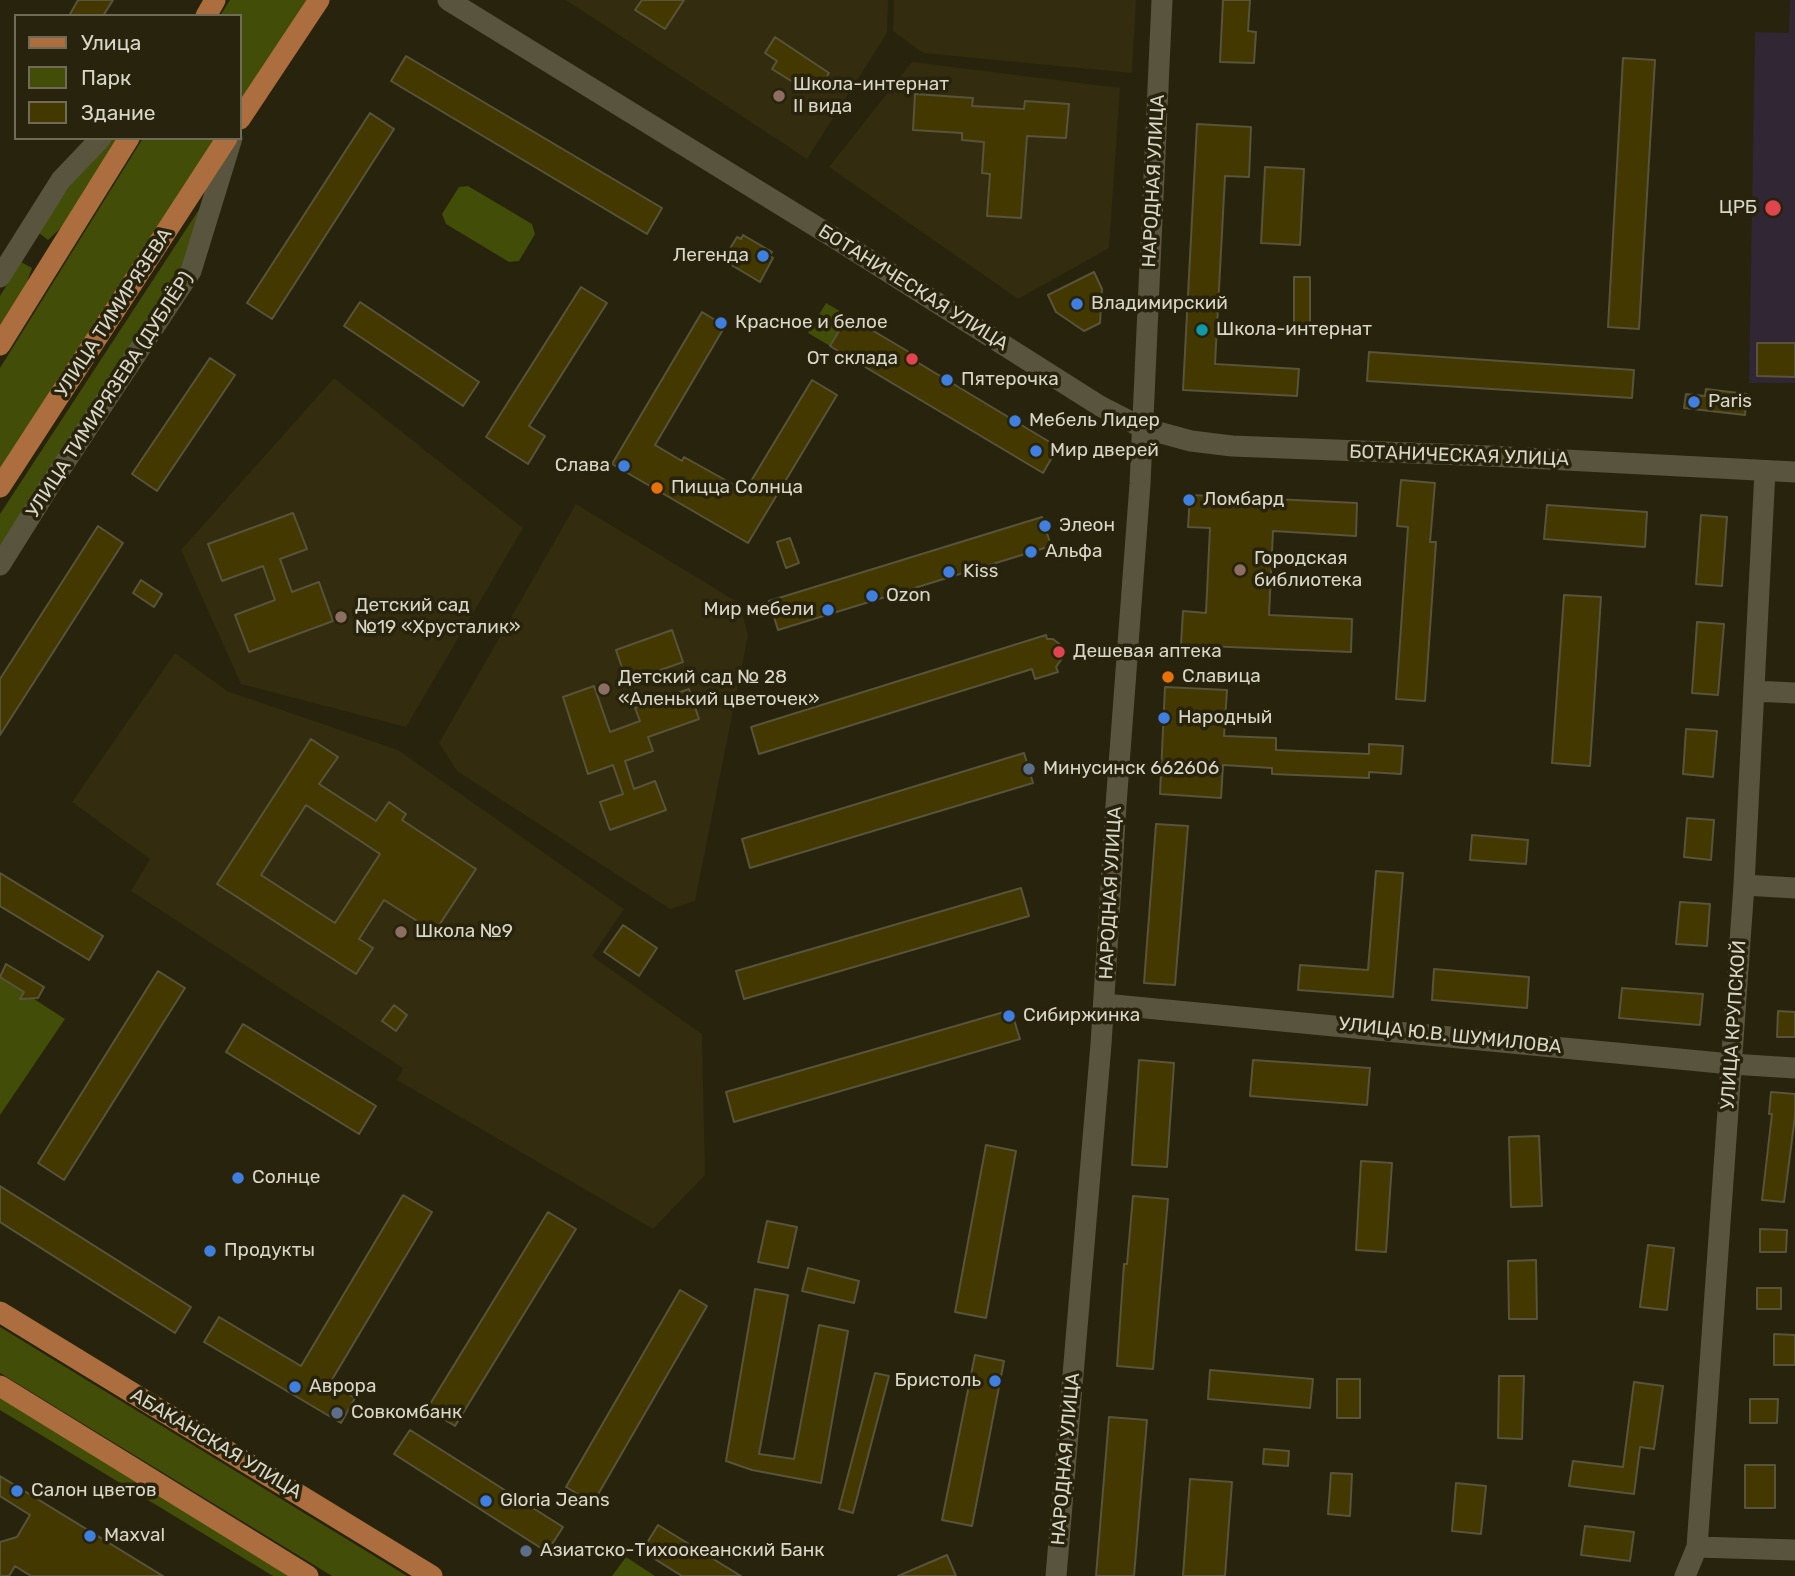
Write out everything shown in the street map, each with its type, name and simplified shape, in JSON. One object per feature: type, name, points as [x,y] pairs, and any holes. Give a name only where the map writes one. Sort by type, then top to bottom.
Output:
[{"type":"main road","points":[[242,116],[319,0]]},
{"type":"main road","points":[[0,345],[128,140]]},
{"type":"main road","name":"УЛИЦА ТИМИРЯЗЕВА","points":[[0,487],[229,140]]},
{"type":"main road","name":"АБАКАНСКАЯ УЛИЦА","points":[[0,1312],[432,1576]]},
{"type":"main road","points":[[0,1386],[308,1576]]},
{"type":"street","name":"БОТАНИЧЕСКАЯ УЛИЦА","points":[[448,0],[833,237],[1100,406],[1143,428],[1191,441],[1232,446],[1795,472]]},
{"type":"street","name":"НАРОДНАЯ УЛИЦА","points":[[1056,1576],[1104,1004],[1143,428],[1162,0]]},
{"type":"street","points":[[0,277],[61,180],[99,140]]},
{"type":"street","name":"УЛИЦА ТИМИРЯЗЕВА (ДУБЛЁР)","points":[[0,565],[51,482],[191,271],[229,140]]},
{"type":"street","name":"УЛИЦА КРУПСКОЙ","points":[[1685,1576],[1697,1547],[1744,886],[1765,471]]},
{"type":"street","points":[[1754,691],[1795,693]]},
{"type":"street","points":[[1744,886],[1795,888]]},
{"type":"street","name":"УЛИЦА Ю.В. ШУМИЛОВА","points":[[1104,1004],[1795,1068]]},
{"type":"street","points":[[1697,1547],[1795,1550]]},
{"type":"shaded area","name":"Школа-интернат II вида","points":[[566,0],[888,0],[887,33],[807,159]]},
{"type":"shaded area","points":[[894,0],[1136,0],[1132,73],[923,53],[893,31]]},
{"type":"shaded area","name":"ЦРБ","points":[[1790,0],[1795,0],[1795,383],[1749,383],[1755,32],[1789,33]]},
{"type":"shaded area","points":[[912,62],[1120,88],[1109,248],[1018,299],[829,167]]},
{"type":"shaded area","name":"Детский сад №19 «Хрусталик»","points":[[334,378],[523,528],[406,727],[241,684],[181,550]]},
{"type":"shaded area","name":"Детский сад № 28 «Аленький цветочек»","points":[[576,504],[739,603],[748,635],[695,901],[670,909],[457,771],[439,743]]},
{"type":"shaded area","name":"Школа №9","points":[[175,653],[227,691],[398,750],[624,909],[592,956],[702,1034],[705,1175],[653,1229],[397,1080],[403,1068],[131,891],[150,859],[72,802]]},
{"type":"green space","points":[[230,0],[307,0],[242,101],[242,14],[221,14]]},
{"type":"green space","points":[[108,140],[121,140],[78,212],[48,240],[39,233],[80,170]]},
{"type":"green space","points":[[142,140],[216,140],[0,473],[0,368]]},
{"type":"green space","points":[[217,182],[201,243],[0,556],[0,514]]},
{"type":"green space","points":[[468,186],[532,224],[535,234],[519,261],[509,262],[446,224],[442,214],[459,187]]},
{"type":"green space","points":[[21,262],[32,268],[22,296],[0,333],[0,296]]},
{"type":"green space","points":[[826,303],[848,316],[830,346],[808,333]]},
{"type":"green space","points":[[0,977],[65,1019],[0,1115]]},
{"type":"green space","points":[[0,1327],[407,1576],[332,1576],[0,1373]]},
{"type":"green space","points":[[0,1397],[291,1576],[273,1576],[0,1410]]},
{"type":"green space","points":[[626,1557],[655,1576],[612,1576]]},
{"type":"building","points":[[78,0],[113,0],[104,14],[70,14]]},
{"type":"building","points":[[642,0],[684,0],[665,29],[635,10]]},
{"type":"building","points":[[1223,0],[1250,0],[1248,31],[1256,32],[1254,63],[1220,62]]},
{"type":"building","points":[[775,37],[829,73],[818,90],[807,83],[804,89],[772,69],[777,61],[765,53]]},
{"type":"building","points":[[406,56],[662,208],[647,234],[391,81]]},
{"type":"building","points":[[1623,58],[1655,60],[1639,329],[1608,327]]},
{"type":"building","points":[[915,94],[973,98],[972,106],[1024,109],[1025,101],[1069,104],[1066,138],[1027,136],[1021,218],[987,216],[990,174],[982,173],[984,142],[962,140],[962,133],[913,130]]},
{"type":"building","points":[[370,113],[394,129],[272,319],[247,303]]},
{"type":"building","points":[[1197,124],[1251,127],[1249,177],[1225,176],[1215,364],[1299,369],[1297,396],[1183,390]]},
{"type":"building","points":[[1265,167],[1304,169],[1300,245],[1261,243]]},
{"type":"building","points":[[743,235],[772,252],[769,256],[773,258],[760,282],[723,260],[737,237],[741,239]]},
{"type":"building","name":"Владимирский","points":[[1094,272],[1102,289],[1100,323],[1084,331],[1056,312],[1048,295]]},
{"type":"building","points":[[1294,277],[1310,277],[1310,335],[1294,334]]},
{"type":"building","points":[[581,287],[607,303],[529,426],[545,436],[528,464],[486,437]]},
{"type":"building","points":[[360,302],[479,382],[463,406],[344,326]]},
{"type":"building","points":[[702,312],[725,326],[655,445],[682,461],[684,457],[745,491],[812,380],[837,395],[748,543],[612,464]]},
{"type":"building","points":[[848,316],[909,352],[907,356],[1058,447],[1043,473],[830,346]]},
{"type":"building","points":[[1757,343],[1795,343],[1795,377],[1757,376]]},
{"type":"building","points":[[1369,352],[1634,370],[1632,398],[1367,381]]},
{"type":"building","points":[[210,358],[235,375],[157,491],[132,474]]},
{"type":"building","points":[[1706,389],[1747,394],[1745,415],[1684,408],[1686,394],[1705,396]]},
{"type":"building","points":[[1401,480],[1435,483],[1430,542],[1436,542],[1425,701],[1396,699],[1408,527],[1397,526]]},
{"type":"building","points":[[1190,495],[1357,503],[1356,536],[1273,531],[1269,615],[1352,619],[1351,652],[1181,645],[1183,611],[1206,613],[1210,528],[1188,527]]},
{"type":"building","points":[[1547,505],[1647,512],[1645,547],[1544,539]]},
{"type":"building","points":[[293,513],[307,549],[280,559],[292,592],[319,582],[333,621],[249,652],[235,615],[275,600],[263,566],[222,581],[208,544]]},
{"type":"building","points":[[1701,515],[1727,517],[1722,586],[1696,584]]},
{"type":"building","points":[[1042,517],[1051,546],[778,630],[769,601]]},
{"type":"building","points":[[98,526],[123,543],[0,735],[0,679]]},
{"type":"building","points":[[790,538],[799,563],[786,568],[777,542]]},
{"type":"building","points":[[141,580],[162,594],[154,607],[133,593]]},
{"type":"building","points":[[1564,595],[1601,597],[1590,766],[1552,763]]},
{"type":"building","points":[[1697,622],[1724,624],[1718,695],[1692,693]]},
{"type":"building","points":[[672,630],[683,662],[627,682],[616,650]]},
{"type":"building","points":[[1046,635],[1047,639],[1053,639],[1062,646],[1063,657],[1056,667],[1058,672],[1035,679],[1032,669],[759,754],[751,727]]},
{"type":"building","points":[[594,686],[610,732],[640,721],[635,708],[689,689],[699,719],[648,737],[653,751],[625,761],[634,789],[655,781],[666,810],[610,830],[600,802],[623,794],[613,765],[588,774],[563,697]]},
{"type":"building","points":[[1165,687],[1227,690],[1224,736],[1276,738],[1276,750],[1369,754],[1369,744],[1403,746],[1401,774],[1369,772],[1369,778],[1272,774],[1272,768],[1223,765],[1221,798],[1160,794]]},
{"type":"building","points":[[1686,729],[1717,731],[1713,777],[1683,774]]},
{"type":"building","points":[[311,739],[338,757],[319,784],[376,821],[389,802],[406,814],[402,820],[476,869],[430,939],[418,930],[422,924],[384,900],[359,939],[373,948],[356,974],[217,884]],"holes":[[[306,805],[380,854],[335,923],[261,875]]]},
{"type":"building","points":[[1024,753],[1033,783],[750,868],[742,839]]},
{"type":"building","points":[[1687,818],[1714,820],[1711,860],[1684,857]]},
{"type":"building","points":[[1156,824],[1188,826],[1175,985],[1144,983]]},
{"type":"building","points":[[1472,835],[1528,840],[1526,864],[1470,860]]},
{"type":"building","points":[[1376,871],[1403,873],[1393,997],[1298,990],[1300,965],[1368,970]]},
{"type":"building","points":[[0,873],[103,936],[89,960],[0,906]]},
{"type":"building","points":[[1021,888],[1029,916],[744,999],[736,971]]},
{"type":"building","points":[[1680,902],[1710,904],[1707,946],[1676,944]]},
{"type":"building","points":[[623,925],[657,948],[639,976],[604,952]]},
{"type":"building","points":[[6,964],[44,987],[38,998],[20,999],[24,992],[0,977]]},
{"type":"building","points":[[1434,969],[1529,977],[1527,1008],[1432,1000]]},
{"type":"building","points":[[158,971],[185,988],[64,1180],[38,1163]]},
{"type":"building","points":[[1622,988],[1703,994],[1700,1025],[1619,1018]]},
{"type":"building","points":[[394,1005],[407,1015],[396,1031],[382,1021]]},
{"type":"building","points":[[1011,1010],[1020,1039],[734,1122],[726,1092]]},
{"type":"building","points":[[1778,1011],[1795,1012],[1795,1037],[1777,1037]]},
{"type":"building","points":[[243,1024],[376,1106],[359,1134],[226,1052]]},
{"type":"building","points":[[1139,1060],[1174,1063],[1167,1167],[1132,1165]]},
{"type":"building","points":[[1253,1060],[1370,1068],[1367,1105],[1250,1096]]},
{"type":"building","points":[[1771,1092],[1795,1094],[1795,1116],[1784,1202],[1762,1200],[1772,1114],[1769,1114]]},
{"type":"building","points":[[1539,1136],[1542,1206],[1511,1207],[1509,1137]]},
{"type":"building","points":[[986,1145],[1016,1151],[986,1318],[955,1312]]},
{"type":"building","points":[[1361,1161],[1392,1163],[1386,1252],[1356,1250]]},
{"type":"building","points":[[0,1186],[191,1307],[175,1333],[0,1222]]},
{"type":"building","points":[[403,1195],[432,1212],[330,1383],[355,1398],[341,1423],[204,1342],[219,1317],[301,1366]]},
{"type":"building","points":[[1133,1196],[1168,1199],[1153,1369],[1117,1366],[1124,1264],[1127,1264]]},
{"type":"building","points":[[548,1212],[576,1229],[455,1426],[427,1409]]},
{"type":"building","points":[[767,1221],[797,1227],[788,1268],[758,1262]]},
{"type":"building","points":[[1760,1229],[1787,1230],[1786,1252],[1760,1252]]},
{"type":"building","points":[[1648,1245],[1674,1248],[1667,1310],[1640,1307]]},
{"type":"building","points":[[1536,1260],[1537,1319],[1509,1319],[1508,1261]]},
{"type":"building","points":[[808,1268],[859,1281],[854,1303],[802,1291]]},
{"type":"building","points":[[1757,1288],[1781,1288],[1781,1309],[1757,1309]]},
{"type":"building","points":[[755,1289],[788,1295],[759,1454],[794,1459],[819,1325],[848,1331],[821,1483],[752,1470],[726,1461]]},
{"type":"building","points":[[680,1290],[707,1306],[593,1503],[566,1487]]},
{"type":"building","points":[[1774,1334],[1795,1335],[1795,1365],[1774,1365]]},
{"type":"building","points":[[975,1355],[1004,1361],[972,1526],[942,1520]]},
{"type":"building","points":[[1210,1370],[1313,1379],[1310,1408],[1208,1399]]},
{"type":"building","points":[[875,1373],[889,1376],[853,1513],[839,1509]]},
{"type":"building","points":[[1499,1376],[1524,1376],[1522,1439],[1498,1438]]},
{"type":"building","points":[[1337,1379],[1360,1379],[1360,1418],[1337,1418]]},
{"type":"building","points":[[1634,1382],[1663,1386],[1654,1449],[1640,1447],[1634,1494],[1569,1486],[1573,1461],[1623,1467]]},
{"type":"building","points":[[1750,1399],[1778,1399],[1777,1423],[1750,1423]]},
{"type":"building","points":[[1109,1417],[1147,1420],[1134,1576],[1096,1576]]},
{"type":"building","points":[[410,1430],[563,1527],[547,1552],[394,1454]]},
{"type":"building","points":[[1264,1449],[1289,1451],[1288,1466],[1263,1464]]},
{"type":"building","points":[[1745,1465],[1775,1465],[1775,1508],[1745,1508]]},
{"type":"building","points":[[1331,1473],[1352,1474],[1350,1516],[1328,1514]]},
{"type":"building","points":[[0,1476],[163,1576],[31,1576],[15,1566],[9,1576],[0,1576],[0,1542],[17,1537],[30,1515],[0,1496]]},
{"type":"building","points":[[1190,1479],[1232,1482],[1225,1576],[1183,1576]]},
{"type":"building","points":[[1456,1483],[1486,1486],[1481,1534],[1452,1531]]},
{"type":"building","points":[[658,1525],[741,1576],[682,1576],[642,1551]]},
{"type":"building","points":[[1585,1526],[1634,1532],[1630,1561],[1581,1555]]},
{"type":"building","points":[[947,1555],[956,1576],[898,1576]]},
{"type":"place","name":"Школа-интернат II вида","points":[[779,96]]},
{"type":"place","name":"ЦРБ","points":[[1773,208]]},
{"type":"place","name":"Легенда","points":[[763,256]]},
{"type":"place","name":"Владимирский","points":[[1077,304]]},
{"type":"place","name":"Красное и белое","points":[[721,323]]},
{"type":"place","name":"Школа-интернат","points":[[1202,330]]},
{"type":"place","name":"От склада","points":[[912,359]]},
{"type":"place","name":"Пятерочка","points":[[947,380]]},
{"type":"place","name":"Paris","points":[[1694,402]]},
{"type":"place","name":"Мебель Лидер","points":[[1015,421]]},
{"type":"place","name":"Мир дверей","points":[[1036,451]]},
{"type":"place","name":"Слава","points":[[624,466]]},
{"type":"place","name":"Пицца Солнца","points":[[657,488]]},
{"type":"place","name":"Ломбард","points":[[1189,500]]},
{"type":"place","name":"Элеон","points":[[1045,526]]},
{"type":"place","name":"Альфа","points":[[1031,552]]},
{"type":"place","name":"Городская библиотека","points":[[1240,570]]},
{"type":"place","name":"Kiss","points":[[949,572]]},
{"type":"place","name":"Ozon","points":[[872,596]]},
{"type":"place","name":"Мир мебели","points":[[828,610]]},
{"type":"place","name":"Детский сад №19 «Хрусталик»","points":[[341,617]]},
{"type":"place","name":"Дешевая аптека","points":[[1059,652]]},
{"type":"place","name":"Славица","points":[[1168,677]]},
{"type":"place","name":"Детский сад № 28 «Аленький цветочек»","points":[[604,689]]},
{"type":"place","name":"Народный","points":[[1164,718]]},
{"type":"place","name":"Минусинск 662606","points":[[1029,769]]},
{"type":"place","name":"Школа №9","points":[[401,932]]},
{"type":"place","name":"Сибиржинка","points":[[1009,1016]]},
{"type":"place","name":"Солнце","points":[[238,1178]]},
{"type":"place","name":"Продукты","points":[[210,1251]]},
{"type":"place","name":"Бристоль","points":[[995,1381]]},
{"type":"place","name":"Аврора","points":[[295,1387]]},
{"type":"place","name":"Совкомбанк","points":[[337,1413]]},
{"type":"place","name":"Салон цветов","points":[[17,1491]]},
{"type":"place","name":"Gloria Jeans","points":[[486,1501]]},
{"type":"place","name":"Maxval","points":[[90,1536]]},
{"type":"place","name":"Азиатско-Тихоокеанский Банк","points":[[526,1551]]}]
